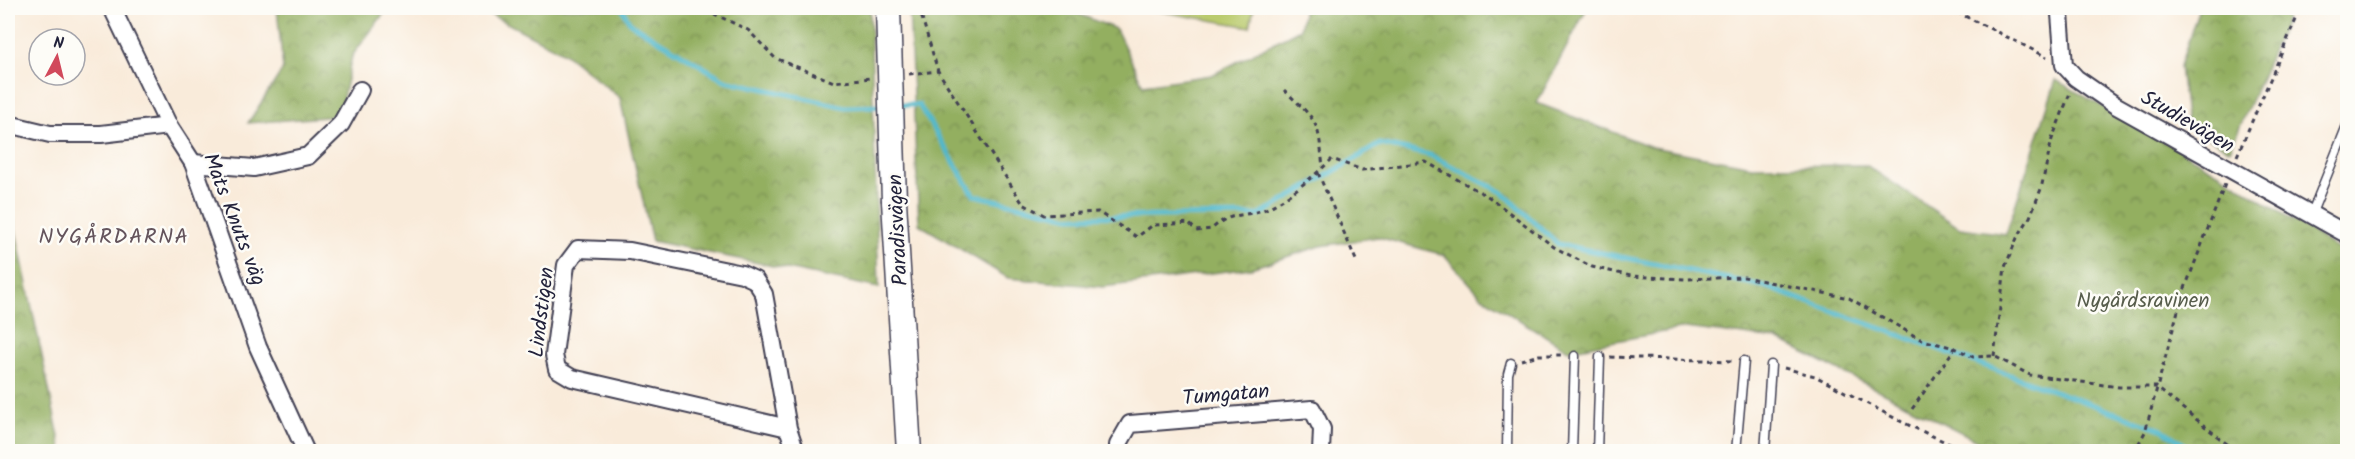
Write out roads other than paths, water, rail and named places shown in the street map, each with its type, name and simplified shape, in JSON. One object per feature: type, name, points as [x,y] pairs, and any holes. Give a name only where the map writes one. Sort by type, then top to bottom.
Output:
[{"type":"street","name":"Mats Knuts väg","points":[[112,8],[170,126],[193,163],[258,346],[306,452]]},
{"type":"street","name":"Paradisvägen","points":[[888,8],[894,201],[909,452]]},
{"type":"street","name":"Studievägen","points":[[2062,8],[2060,14],[2064,65],[2076,78],[2115,105],[2348,235]]},
{"type":"street","points":[[193,163],[254,168],[308,156],[341,124],[360,90]]},
{"type":"street","points":[[8,124],[50,134],[102,134],[170,126]]},
{"type":"street","name":"Lindstigen","points":[[788,428],[572,378],[557,369],[554,355],[566,265],[578,249],[630,251],[742,274],[755,280],[764,294],[788,428],[796,452]]},
{"type":"street","name":"Tumgatan","points":[[1118,452],[1118,445],[1130,424],[1312,409],[1322,429],[1321,452]]},
{"type":"lane","points":[[2311,215],[2348,123]]},
{"type":"lane","points":[[1572,452],[1575,356]]},
{"type":"lane","points":[[1597,452],[1600,357]]},
{"type":"lane","points":[[1736,452],[1744,361]]},
{"type":"lane","points":[[1507,452],[1508,374],[1511,363]]},
{"type":"lane","points":[[1765,452],[1771,365]]},
{"type":"waterway","points":[[622,8],[630,23],[725,80],[845,107],[886,106]]},
{"type":"waterway","points":[[898,105],[919,105],[974,195],[1070,217],[1260,215],[1380,144],[1430,155],[1502,192],[1558,244],[1763,286],[2163,430],[2196,452]]},
{"type":"district","name":"NYGÅRDARNA","points":[[114,235]]},
{"type":"park label","name":"Nygårdsravinen","points":[[2143,300]]}]
